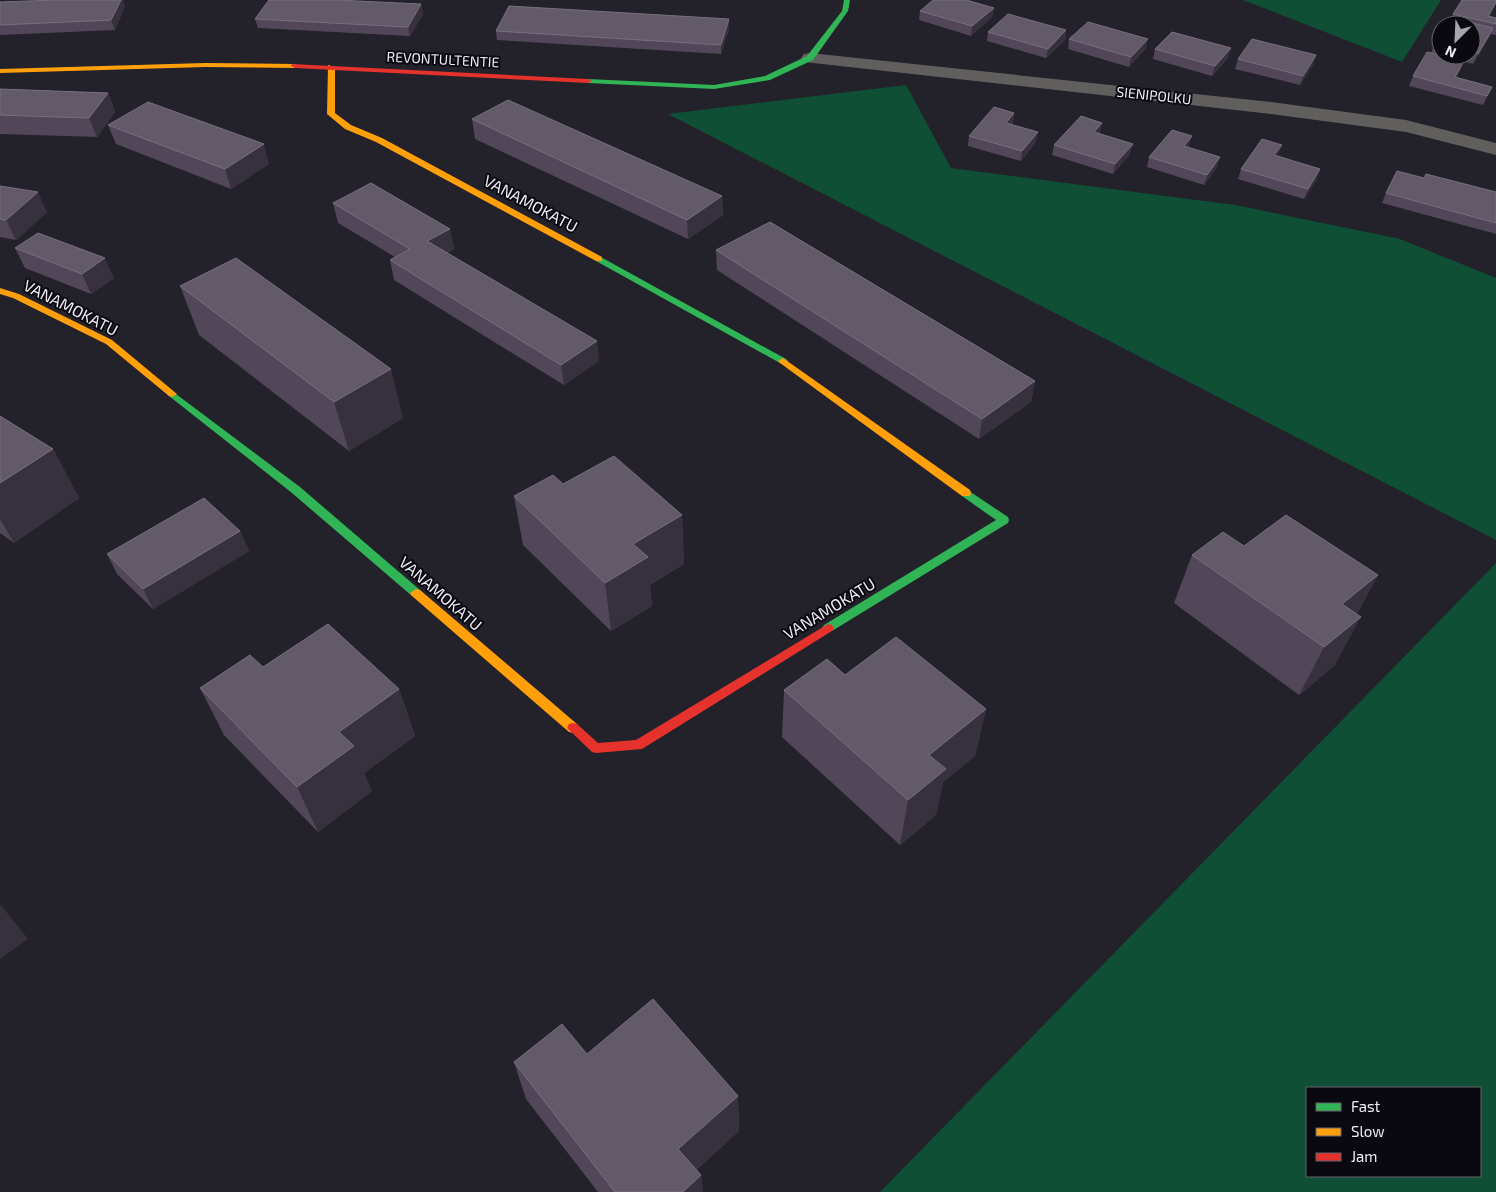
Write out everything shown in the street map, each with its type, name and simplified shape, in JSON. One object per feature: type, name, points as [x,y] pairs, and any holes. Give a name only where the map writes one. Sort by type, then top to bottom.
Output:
[{"type":"street","name":"REVONTULTENTIE","points":[[0,71],[205,65],[331,67],[427,74],[714,87],[767,78],[810,58],[845,11],[847,0]]},
{"type":"street","name":"SIENIPOLKU","points":[[810,58],[1406,126],[1496,149]]},
{"type":"street","name":"VANAMOKATU","points":[[0,291],[16,296],[109,342],[142,371],[296,490],[596,748],[638,744],[1004,520],[791,366],[529,219],[379,140],[348,126],[331,114],[331,67]]},
{"type":"green space","points":[[1243,0],[1441,0],[1402,62]]},
{"type":"green space","points":[[906,85],[951,168],[1235,205],[1400,239],[1496,278],[1496,540],[668,114]]},
{"type":"green space","points":[[1496,563],[1496,1192],[880,1192]]},
{"type":"building","points":[[121,0],[111,20],[0,25],[0,2]]},
{"type":"building","points":[[269,0],[336,0],[421,4],[408,27],[255,19]]},
{"type":"building","points":[[933,0],[966,0],[994,8],[972,26],[920,11]]},
{"type":"building","points":[[1462,0],[1496,0],[1488,16],[1496,18],[1496,24],[1481,21],[1481,15],[1453,14]]},
{"type":"building","points":[[509,6],[729,19],[721,45],[496,31]]},
{"type":"building","points":[[1008,14],[1066,30],[1048,49],[988,32]]},
{"type":"building","points":[[1088,22],[1148,39],[1131,57],[1069,39]]},
{"type":"building","points":[[1481,25],[1493,28],[1481,49]]},
{"type":"building","points":[[1172,32],[1231,48],[1215,66],[1155,49]]},
{"type":"building","points":[[1252,39],[1316,55],[1303,76],[1238,59]]},
{"type":"building","points":[[1427,52],[1431,53],[1431,65],[1462,65],[1455,77],[1492,87],[1487,96],[1413,76]]},
{"type":"building","points":[[0,89],[108,93],[89,118],[0,115]]},
{"type":"building","points":[[508,100],[722,196],[687,220],[472,119]]},
{"type":"building","points":[[148,102],[264,144],[225,169],[108,125]]},
{"type":"building","points":[[994,107],[1014,113],[1006,123],[1038,132],[1022,151],[969,136]]},
{"type":"building","points":[[1081,116],[1102,123],[1094,132],[1133,144],[1115,164],[1054,145]]},
{"type":"building","points":[[1172,130],[1192,136],[1184,146],[1220,157],[1207,175],[1149,157]]},
{"type":"building","points":[[1262,139],[1282,145],[1274,155],[1320,169],[1308,189],[1241,169]]},
{"type":"building","points":[[1397,171],[1424,178],[1426,174],[1496,192],[1496,223],[1386,193]]},
{"type":"building","points":[[371,183],[450,229],[427,241],[597,341],[561,365],[390,260],[410,249],[333,203]]},
{"type":"building","points":[[0,186],[38,192],[6,220],[0,219]]},
{"type":"building","points":[[770,222],[1035,381],[982,419],[716,250]]},
{"type":"building","points":[[38,233],[105,258],[82,274],[15,248]]},
{"type":"building","points":[[236,258],[391,369],[334,402],[180,286]]},
{"type":"building","points":[[0,416],[53,449],[0,483]]},
{"type":"building","points":[[614,456],[682,515],[633,544],[648,557],[605,583],[514,496],[553,475],[563,484]]},
{"type":"building","points":[[204,498],[240,531],[143,589],[107,554]]},
{"type":"building","points":[[1286,515],[1378,575],[1342,604],[1361,617],[1324,647],[1192,555],[1223,532],[1244,546]]},
{"type":"building","points":[[328,624],[399,689],[339,732],[354,746],[297,787],[200,688],[250,655],[263,667]]},
{"type":"building","points":[[896,637],[986,709],[929,755],[946,769],[908,800],[784,690],[827,659],[845,675]]},
{"type":"building","points":[[653,999],[738,1096],[678,1149],[701,1175],[683,1192],[615,1192],[514,1062],[562,1024],[587,1054]]},
{"type":"traffic: fast","points":[[588,81],[714,87],[767,78],[810,58],[845,11],[847,0]]},
{"type":"traffic: fast","points":[[599,259],[783,361]]},
{"type":"traffic: fast","points":[[172,394],[296,490],[416,593]]},
{"type":"traffic: fast","points":[[828,628],[1004,520],[966,493]]},
{"type":"traffic: slow","points":[[0,71],[205,65],[295,66]]},
{"type":"traffic: slow","points":[[331,67],[331,114],[348,127],[379,140],[599,259]]},
{"type":"traffic: slow","points":[[0,291],[16,296],[109,342],[172,394]]},
{"type":"traffic: slow","points":[[783,361],[966,493]]},
{"type":"traffic: slow","points":[[416,593],[573,728]]},
{"type":"traffic: jam","points":[[295,66],[588,81]]},
{"type":"traffic: jam","points":[[573,728],[596,748],[638,745],[828,628]]}]
